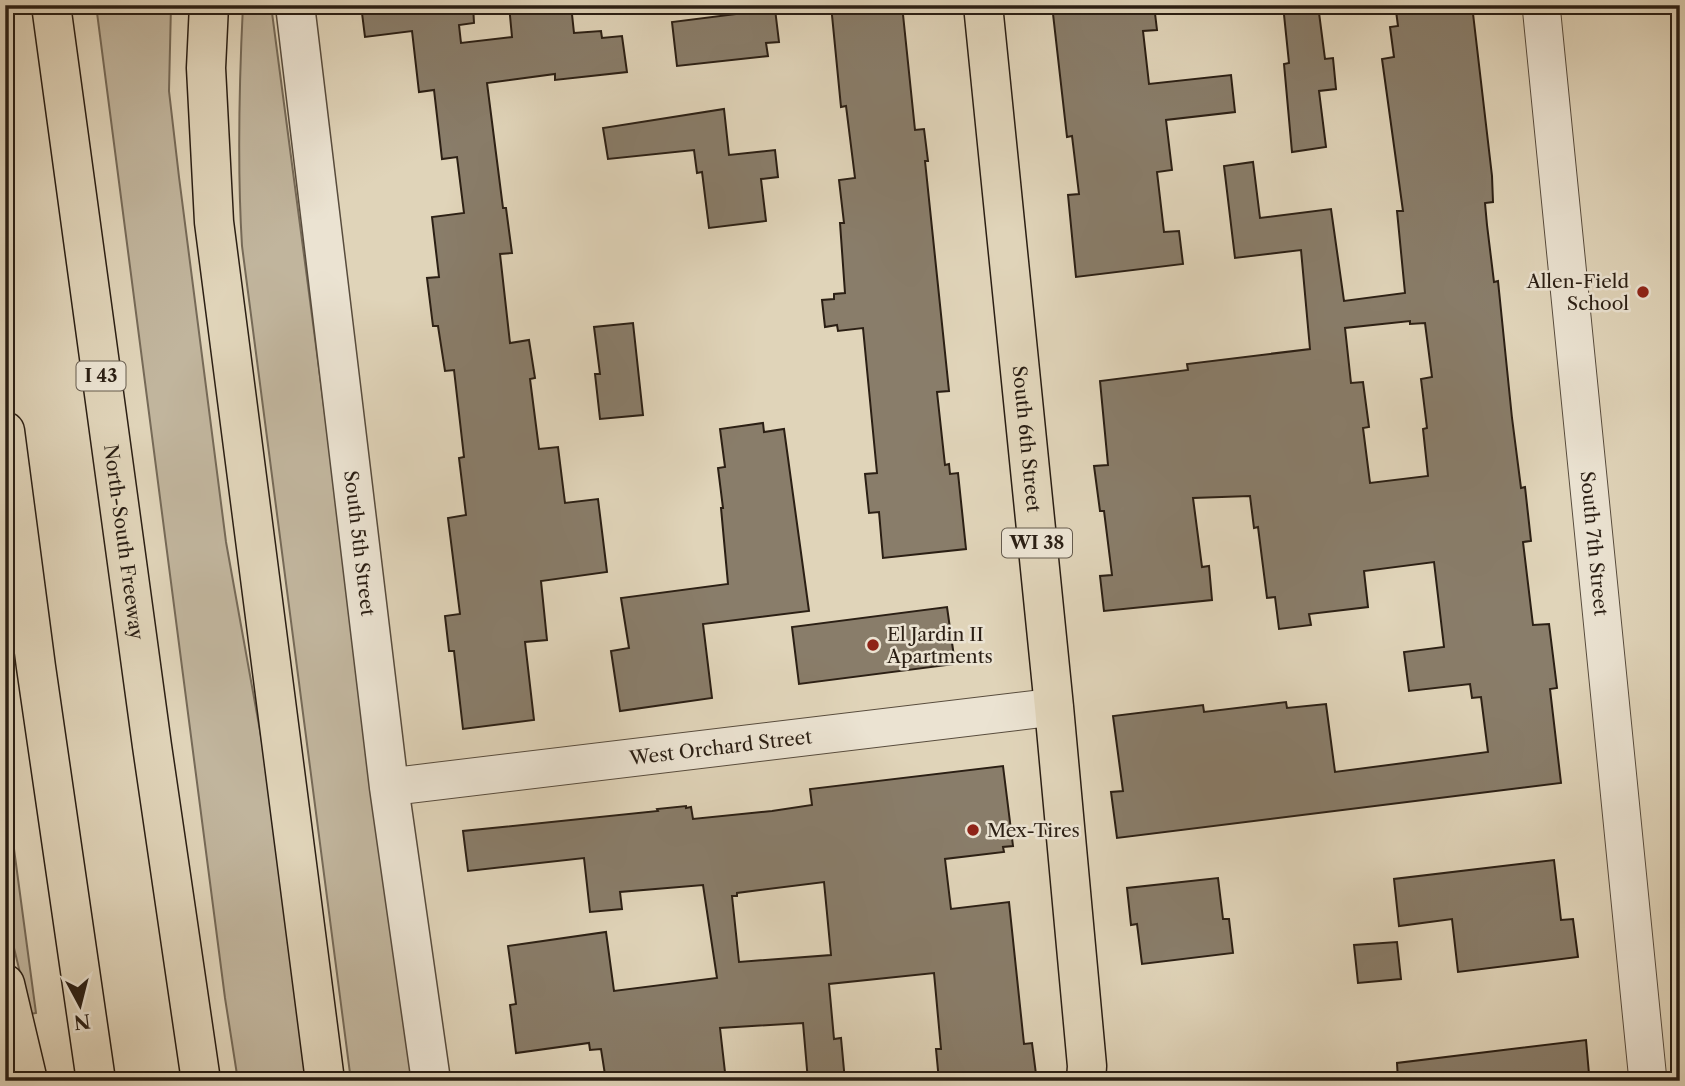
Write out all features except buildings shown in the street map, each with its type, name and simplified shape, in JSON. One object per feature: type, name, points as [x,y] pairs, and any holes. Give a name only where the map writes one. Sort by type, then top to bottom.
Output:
[{"type":"main road","name":"North-South Freeway","points":[[51,5],[152,746],[201,1081]]},
{"type":"main road","points":[[209,5],[206,68],[214,222],[325,1081]]},
{"type":"main road","name":"South 6th Street","points":[[984,5],[1054,707],[1085,1042],[1086,1081]]},
{"type":"main road","points":[[5,431],[96,1081]]},
{"type":"main road","points":[[5,984],[28,1081]]},
{"type":"main road","points":[[5,1073],[8,1081]]},
{"type":"street","name":"South 5th Street","points":[[295,5],[389,787],[431,1081]]},
{"type":"street","name":"South 7th Street","points":[[1541,5],[1648,1081]]},
{"type":"street","name":"West Orchard Street","points":[[389,787],[1054,707]]},
{"type":"shaded area","points":[[96,5],[171,5],[169,91],[226,542],[273,803],[310,1081],[238,1081]]},
{"type":"shaded area","points":[[243,5],[271,5],[413,1081],[351,1081],[242,246],[239,126]]},
{"type":"shaded area","points":[[5,782],[36,1013],[30,1014],[5,911]]},
{"type":"place","name":"Allen-Field School","points":[[1643,292]]},
{"type":"place","name":"El Jardin II Apartments","points":[[873,645]]},
{"type":"place","name":"Mex-Tires","points":[[973,830]]}]
